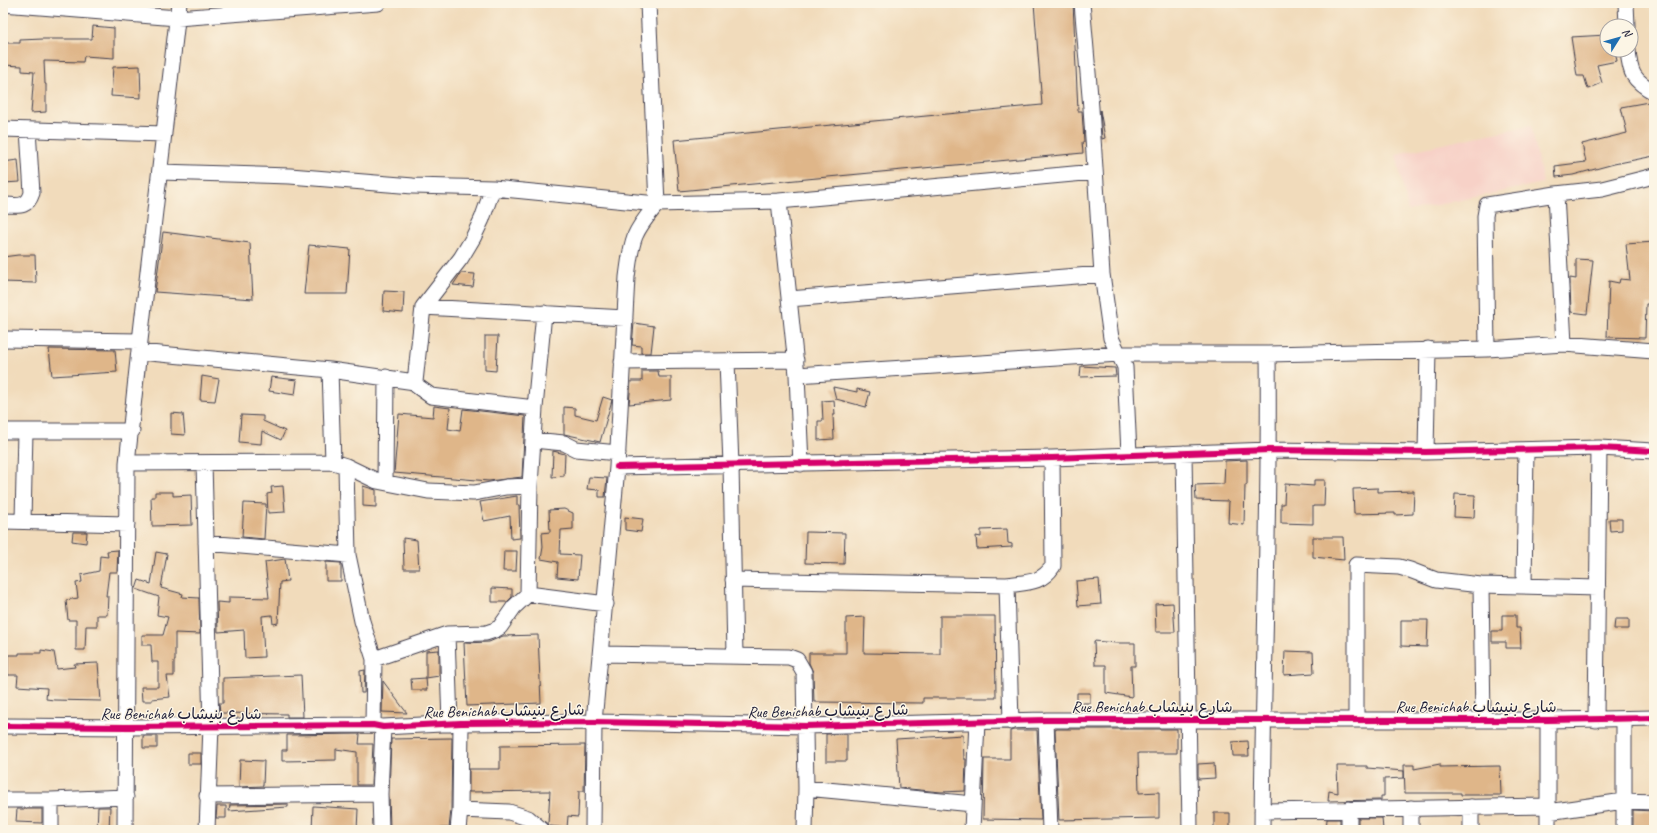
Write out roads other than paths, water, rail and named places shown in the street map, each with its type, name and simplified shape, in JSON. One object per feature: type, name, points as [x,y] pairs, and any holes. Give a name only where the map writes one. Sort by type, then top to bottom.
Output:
[{"type":"street","points":[[125,830],[127,463],[132,431],[139,347],[177,18],[180,3]]},
{"type":"street","points":[[3,4],[177,18],[378,3]]},
{"type":"street","points":[[594,830],[594,722],[618,460],[626,292],[631,252],[635,236],[657,204],[648,3]]},
{"type":"street","points":[[1082,3],[1102,274],[1111,338],[1125,367],[1129,454]]},
{"type":"street","points":[[1626,3],[1627,18]]},
{"type":"street","points":[[1629,58],[1632,74],[1640,84],[1654,92]]},
{"type":"street","points":[[3,129],[164,134]]},
{"type":"street","points":[[3,205],[23,205],[29,201],[32,193],[28,130]]},
{"type":"street","points":[[160,172],[290,176],[413,186],[493,188],[657,204],[778,201],[1095,172]]},
{"type":"street","points":[[1487,348],[1485,216],[1487,205],[1556,194],[1602,189],[1654,176]]},
{"type":"street","points":[[493,188],[474,238],[461,258],[423,307],[415,382],[416,386],[431,396],[535,408]]},
{"type":"street","points":[[1556,194],[1564,344]]},
{"type":"street","points":[[778,201],[796,360],[801,464]]},
{"type":"street","points":[[789,299],[1102,274]]},
{"type":"street","points":[[423,307],[625,318]]},
{"type":"street","points":[[374,659],[447,634],[486,633],[495,630],[500,627],[514,607],[528,594],[530,486],[535,408],[544,313]]},
{"type":"street","points":[[3,339],[139,347],[386,377],[415,382]]},
{"type":"street","points":[[797,375],[1119,354],[1268,354],[1487,348],[1564,344],[1654,351]]},
{"type":"street","points":[[1426,452],[1428,349]]},
{"type":"street","points":[[1262,830],[1262,720],[1269,450],[1268,354]]},
{"type":"street","points":[[622,362],[796,360]]},
{"type":"street","points":[[727,361],[736,655]]},
{"type":"street","points":[[330,370],[348,555],[362,621],[374,659],[378,726],[381,830]]},
{"type":"street","points":[[385,482],[386,377]]},
{"type":"street","points":[[3,431],[132,431]]},
{"type":"street","points":[[23,521],[25,431]]},
{"type":"street","points":[[533,440],[564,443],[576,449],[618,460],[731,465],[1052,458],[1269,450],[1426,452],[1599,448],[1654,450]]},
{"type":"street","points":[[1596,720],[1599,448]]},
{"type":"street","points":[[1524,586],[1526,450]]},
{"type":"street","points":[[1184,453],[1190,830]]},
{"type":"street","points":[[733,580],[1007,585],[1039,580],[1046,576],[1053,566],[1052,458]]},
{"type":"street","points":[[127,463],[204,462],[340,464],[377,481],[428,491],[456,493],[474,493],[506,487],[530,486]]},
{"type":"street","points":[[204,462],[211,726],[207,796],[207,830]]},
{"type":"street","points":[[3,520],[127,524]]},
{"type":"street","points":[[206,543],[348,555]]},
{"type":"street","points":[[1356,720],[1356,565],[1399,567],[1436,580],[1481,585],[1598,588]]},
{"type":"street","points":[[1007,585],[1011,722]]},
{"type":"street","points":[[1481,585],[1483,720]]},
{"type":"street","points":[[528,594],[606,604]]},
{"type":"street","points":[[447,634],[455,723],[460,810],[458,830]]},
{"type":"street","points":[[601,654],[736,655],[789,657],[797,660],[804,672],[806,788],[805,830]]},
{"type":"street","name":"Rue Benichab شارع بنيشاب","points":[[3,726],[378,726],[455,723],[594,722],[805,726],[1046,720],[1596,720],[1654,718]]},
{"type":"street","points":[[1624,719],[1624,830]]},
{"type":"street","points":[[1046,720],[1050,830]]},
{"type":"street","points":[[1548,720],[1548,830]]},
{"type":"street","points":[[972,830],[977,722]]},
{"type":"street","points":[[806,788],[973,804]]},
{"type":"street","points":[[207,796],[380,794]]},
{"type":"street","points":[[3,800],[126,797]]},
{"type":"street","points":[[51,800],[51,830]]},
{"type":"street","points":[[1262,811],[1471,807],[1548,809],[1624,801],[1654,802]]},
{"type":"street","points":[[1471,807],[1471,830]]},
{"type":"street","points":[[1411,808],[1411,830]]},
{"type":"street","points":[[1349,809],[1349,830]]},
{"type":"street","points":[[460,810],[510,812],[528,818],[542,830]]}]
